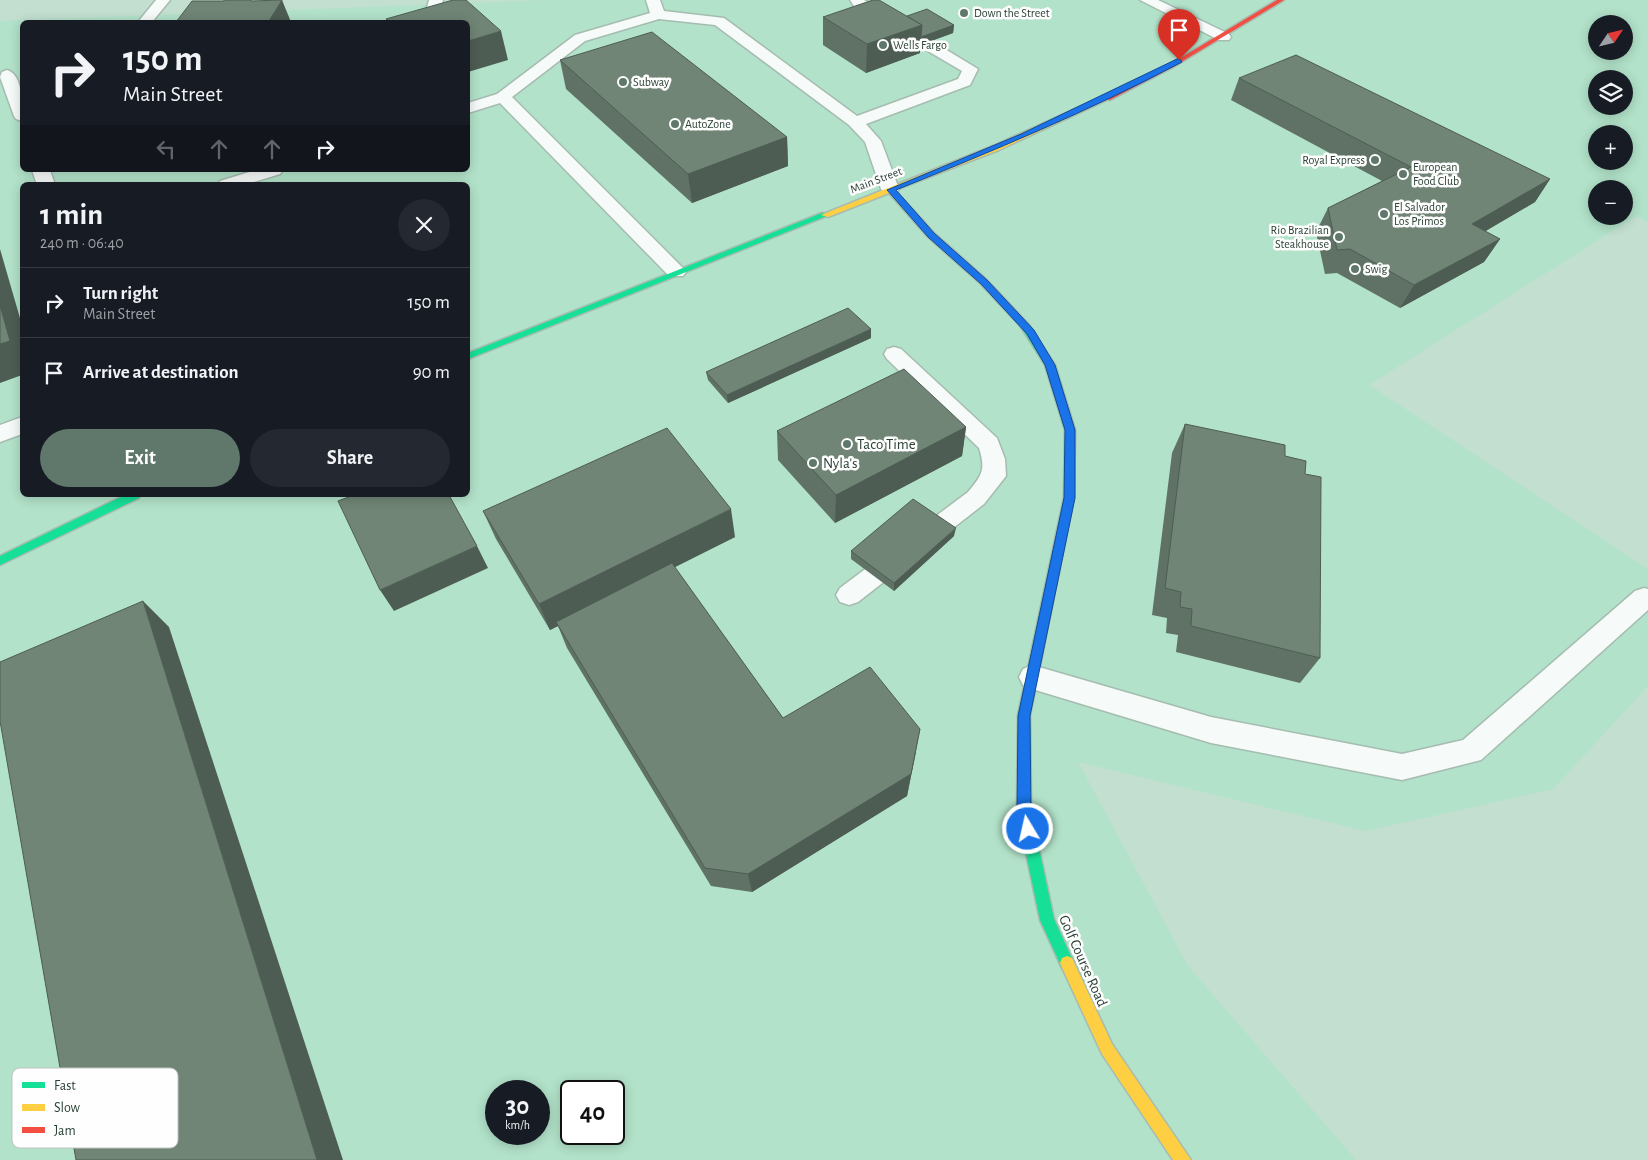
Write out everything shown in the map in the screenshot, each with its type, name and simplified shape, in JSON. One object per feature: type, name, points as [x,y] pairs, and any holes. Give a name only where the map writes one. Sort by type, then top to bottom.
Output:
[{"type":"main road","name":"Main Street","points":[[470,355],[676,272],[890,190],[1024,135],[1135,84],[1224,37],[1281,0]]},
{"type":"main road","name":"Golf Course Road","points":[[890,190],[931,235],[984,282],[1030,332],[1050,365],[1070,430],[1070,498],[1024,716],[1024,811],[1047,920],[1106,1049],[1183,1160]]},
{"type":"main road","points":[[0,561],[132,497]]},
{"type":"lane","points":[[147,20],[163,0]]},
{"type":"lane","points":[[431,20],[436,0]]},
{"type":"lane","points":[[1147,0],[1224,37]]},
{"type":"lane","points":[[855,122],[965,82],[970,69],[859,3]]},
{"type":"lane","points":[[470,107],[503,97],[580,38],[655,7],[719,21],[855,122],[873,141],[890,190]]},
{"type":"lane","points":[[10,75],[20,109]]},
{"type":"lane","points":[[503,97],[676,272]]},
{"type":"lane","points":[[236,182],[268,172]]},
{"type":"lane","points":[[849,595],[976,498],[994,476],[994,459],[989,444],[894,354]]},
{"type":"lane","points":[[0,434],[20,426]]},
{"type":"lane","points":[[1032,677],[1211,730],[1402,767],[1471,751],[1644,598]]},
{"type":"shaded area","points":[[548,0],[1648,0],[1648,222],[1636,216],[1633,218],[1633,180],[1588,180],[1588,225],[1622,225],[1369,385],[1648,569],[1648,686],[1553,789],[1366,831],[1078,762],[1188,966],[1356,1160],[0,1160],[0,21],[20,20],[20,172],[470,172],[470,20],[26,20]]},
{"type":"building","points":[[282,0],[270,20],[178,20],[192,1]]},
{"type":"building","points":[[453,0],[466,0],[501,31],[470,40],[470,20],[386,19]]},
{"type":"building","points":[[873,0],[879,0],[922,25],[867,44],[823,17]]},
{"type":"building","points":[[927,9],[954,25],[921,37],[922,25],[907,16]]},
{"type":"building","points":[[652,32],[787,137],[688,174],[560,60]]},
{"type":"building","points":[[1296,55],[1550,179],[1472,224],[1500,239],[1414,285],[1350,249],[1337,250],[1328,208],[1411,167],[1239,78]]},
{"type":"building","points":[[0,305],[10,341],[0,344]]},
{"type":"building","points":[[848,308],[871,329],[727,395],[706,372]]},
{"type":"building","points":[[904,369],[966,427],[836,495],[777,431]]},
{"type":"building","points":[[1185,424],[1285,445],[1285,456],[1306,461],[1305,474],[1321,477],[1320,658],[1191,626],[1192,609],[1180,607],[1181,592],[1165,588]]},
{"type":"building","points":[[667,428],[731,509],[539,604],[483,511]]},
{"type":"building","points":[[349,497],[450,497],[477,546],[380,590],[338,501]]},
{"type":"building","points":[[913,499],[956,528],[894,583],[851,551]]},
{"type":"building","points":[[672,563],[783,718],[870,667],[920,729],[911,774],[748,874],[705,868],[556,622]]},
{"type":"building","points":[[143,601],[317,1160],[76,1160],[74,1148],[178,1148],[178,1068],[60,1068],[0,721],[0,662]]},
{"type":"traffic: fast","points":[[470,355],[825,215]]},
{"type":"traffic: fast","points":[[1026,327],[1050,365],[1070,430],[1069,497],[1024,715],[1024,811],[1047,920],[1067,963]]},
{"type":"traffic: fast","points":[[0,561],[131,497]]},
{"type":"traffic: slow","points":[[825,215],[996,148],[1107,98]]},
{"type":"traffic: slow","points":[[890,189],[931,235],[984,282],[1026,327]]},
{"type":"traffic: slow","points":[[1067,963],[1107,1049],[1183,1160]]},
{"type":"traffic: jam","points":[[1107,98],[1171,66],[1281,0]]},
{"type":"place","name":"Down the Street","points":[[964,13]]},
{"type":"place","name":"Wells Fargo","points":[[883,45]]},
{"type":"place","name":"Subway","points":[[623,82]]},
{"type":"place","name":"AutoZone","points":[[675,124]]},
{"type":"place","name":"Royal Express","points":[[1375,160]]},
{"type":"place","name":"European Food Club","points":[[1403,174]]},
{"type":"place","name":"El Salvador Los Primos","points":[[1384,214]]},
{"type":"place","name":"Rio Brazilian Steakhouse","points":[[1339,237]]},
{"type":"place","name":"Swig","points":[[1355,269]]},
{"type":"place","name":"Taco Time","points":[[847,444]]},
{"type":"place","name":"Nyla's","points":[[813,463]]},
{"type":"route","points":[[1028,829],[1024,811],[1024,716],[1070,498],[1070,430],[1050,365],[1030,332],[984,282],[931,235],[890,190],[1024,135],[1135,84],[1179,60]]}]
